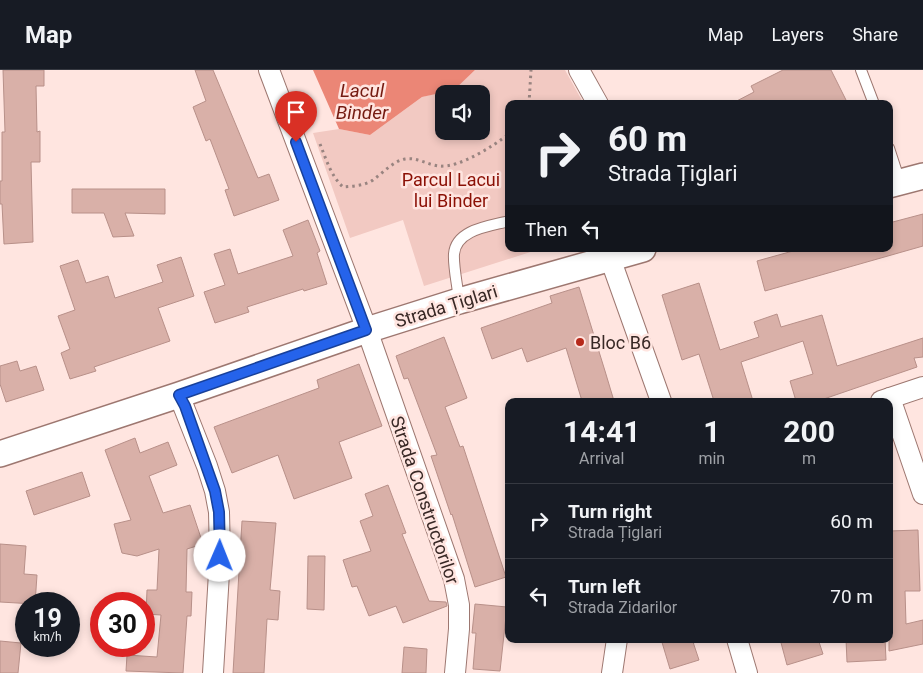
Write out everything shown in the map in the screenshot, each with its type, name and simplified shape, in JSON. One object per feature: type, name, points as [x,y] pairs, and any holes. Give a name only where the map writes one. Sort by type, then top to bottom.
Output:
[{"type":"street","name":"Strada Constructorilor","points":[[269,70],[366,330],[454,579],[459,605],[455,673]]},
{"type":"street","points":[[579,70],[596,100]]},
{"type":"street","name":"Strada Țiglari","points":[[0,454],[179,395],[366,330],[459,301],[632,252]]},
{"type":"street","points":[[610,258],[660,398]]},
{"type":"street","points":[[891,398],[923,387]]},
{"type":"street","points":[[179,395],[207,466],[219,512],[220,556],[213,673]]},
{"type":"street","points":[[893,420],[923,494]]},
{"type":"street","points":[[612,673],[616,643]]},
{"type":"street","points":[[738,643],[747,673]]},
{"type":"lane","points":[[861,70],[872,100]]},
{"type":"lane","points":[[893,157],[904,181]]},
{"type":"lane","points":[[459,301],[454,252],[466,234],[477,229],[505,222]]},
{"type":"path","points":[[529,100],[531,70]]},
{"type":"path","points":[[317,136],[332,173],[343,187],[356,186],[372,181],[396,163],[405,159],[416,159],[442,166],[461,162],[494,146],[505,137]]},
{"type":"green space","name":"Parcul Lacui lui Binder","points":[[475,70],[565,70],[582,100],[505,100],[505,252],[531,252],[424,286],[403,220],[350,238],[313,133],[339,129],[370,135],[422,97],[435,94],[435,140],[490,140],[490,85],[458,85]]},
{"type":"water","name":"Lacul Binder","points":[[313,70],[475,70],[459,85],[435,85],[435,94],[422,97],[370,135],[339,129]]},
{"type":"building","points":[[3,70],[44,70],[44,86],[36,86],[37,132],[40,131],[40,162],[31,162],[33,242],[4,244],[2,204],[0,204],[2,132],[5,132]]},
{"type":"building","points":[[195,70],[213,70],[258,178],[269,174],[279,200],[234,216],[225,190],[229,189],[210,139],[206,141],[193,107],[206,101]]},
{"type":"building","points":[[783,70],[831,70],[846,100],[739,100],[754,92],[751,86]]},
{"type":"building","points":[[72,189],[165,189],[165,214],[125,213],[134,236],[113,237],[104,213],[72,213]]},
{"type":"building","points":[[923,214],[923,246],[765,291],[757,261],[789,252],[893,252],[893,222]]},
{"type":"building","points":[[308,220],[320,251],[317,253],[327,284],[304,291],[303,289],[247,307],[249,312],[215,323],[204,292],[225,285],[214,254],[230,249],[238,274],[293,256],[283,230]]},
{"type":"building","points":[[181,257],[194,296],[158,308],[170,341],[94,367],[96,371],[70,379],[61,353],[70,349],[58,316],[75,310],[60,266],[78,260],[86,283],[108,276],[115,298],[163,282],[157,265]]},
{"type":"building","points":[[699,283],[720,350],[759,337],[754,322],[777,314],[781,327],[822,315],[837,366],[923,338],[923,357],[914,358],[917,367],[827,398],[795,398],[790,381],[813,374],[803,341],[741,362],[752,398],[713,398],[699,354],[682,360],[662,295]]},
{"type":"building","points":[[579,287],[613,398],[581,398],[566,348],[527,362],[522,348],[492,359],[481,328],[552,303],[550,296]]},
{"type":"building","points":[[444,337],[467,398],[445,407],[460,447],[463,446],[505,577],[475,587],[431,456],[437,455],[408,378],[404,379],[396,356]]},
{"type":"building","points":[[17,361],[20,371],[36,366],[44,390],[6,402],[0,384],[0,366]]},
{"type":"building","points":[[359,364],[382,426],[339,442],[352,478],[294,499],[278,455],[232,473],[214,427],[319,388],[317,380]]},
{"type":"building","points":[[135,438],[140,453],[168,442],[177,465],[149,476],[163,513],[190,505],[203,544],[187,549],[186,592],[192,592],[191,616],[187,616],[183,673],[126,671],[127,657],[157,657],[161,615],[155,615],[155,592],[147,592],[147,590],[157,590],[159,549],[137,556],[122,553],[114,524],[131,520],[105,450]]},
{"type":"building","points":[[82,472],[90,496],[34,515],[26,491]]},
{"type":"building","points":[[388,485],[406,533],[402,534],[429,601],[446,602],[447,606],[403,623],[396,606],[369,616],[357,586],[352,587],[343,560],[371,551],[360,521],[373,516],[365,494]]},
{"type":"building","points":[[242,521],[276,523],[270,590],[280,591],[278,620],[267,619],[264,673],[233,673]]},
{"type":"building","points":[[918,530],[920,591],[905,591],[906,624],[923,620],[923,644],[889,651],[889,643],[893,643],[893,531]]},
{"type":"building","points":[[0,544],[26,546],[24,574],[37,575],[36,592],[15,592],[15,603],[0,602]]},
{"type":"building","points":[[308,556],[325,556],[324,610],[307,609]]},
{"type":"building","points":[[475,604],[505,607],[500,671],[473,669],[476,633],[472,633]]},
{"type":"building","points":[[0,641],[15,642],[15,657],[20,657],[18,673],[0,673]]},
{"type":"building","points":[[662,643],[693,643],[699,660],[670,669]]},
{"type":"building","points":[[781,643],[819,643],[823,654],[787,665]]},
{"type":"building","points":[[846,643],[885,643],[886,660],[847,662]]},
{"type":"building","points":[[404,647],[427,649],[426,673],[402,673]]},
{"type":"place","name":"Bloc B6","points":[[580,342]]},
{"type":"route","points":[[220,556],[219,512],[215,491],[185,406],[179,395],[366,330],[296,142]]}]
